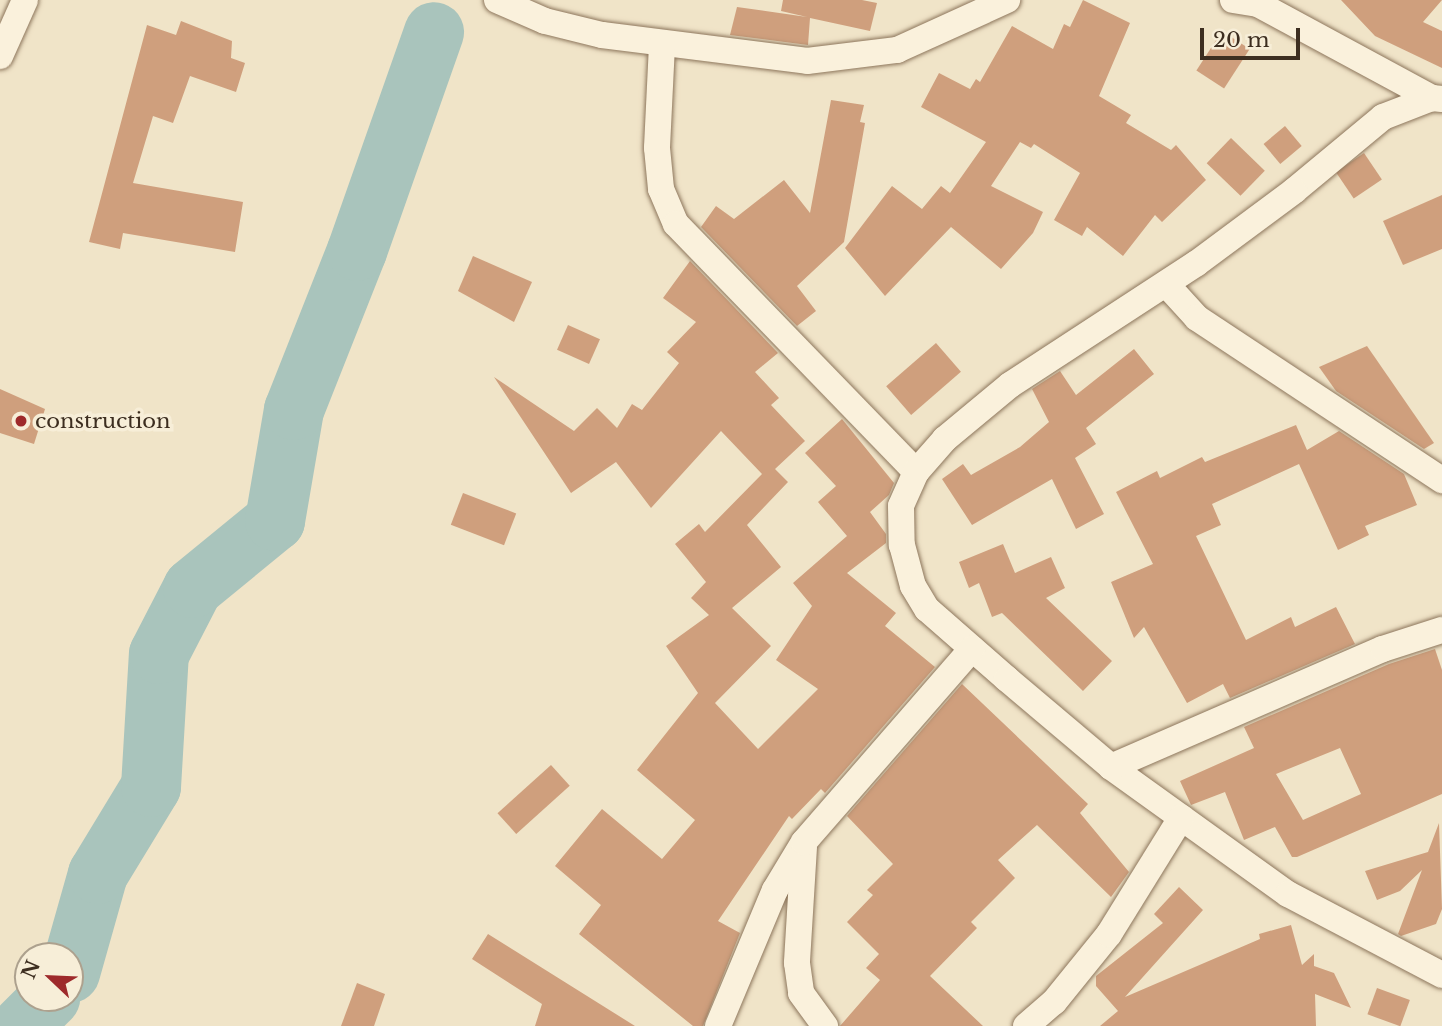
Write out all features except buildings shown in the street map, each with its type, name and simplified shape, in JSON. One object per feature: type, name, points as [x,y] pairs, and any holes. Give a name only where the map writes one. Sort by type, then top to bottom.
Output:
[{"type":"street","points":[[0,56],[25,0]]},
{"type":"street","points":[[497,0],[545,20],[662,45],[807,61],[897,50],[1007,0]]},
{"type":"street","points":[[1233,0],[1258,4],[1437,98]]},
{"type":"street","points":[[662,45],[657,148],[661,190],[676,224],[916,472]]},
{"type":"street","points":[[1437,98],[1383,117],[1294,191],[1166,284],[1010,385],[945,439],[916,472],[901,506],[902,545],[913,586],[927,609],[972,649],[1111,767],[1288,894],[1442,975]]},
{"type":"street","points":[[1166,284],[1197,318],[1442,480]]},
{"type":"street","points":[[1111,767],[1383,649],[1442,629]]},
{"type":"street","points":[[718,1026],[775,890],[804,842],[972,649]]},
{"type":"street","points":[[1026,1026],[1054,1002],[1109,934],[1181,818]]},
{"type":"street","points":[[804,842],[797,963],[801,993],[825,1026]]},
{"type":"waterway","points":[[79,942],[98,874],[151,787],[159,654],[193,588],[275,521],[294,410],[357,251],[434,32]]},
{"type":"waterway","points":[[22,1026],[36,1012]]},
{"type":"place","name":"construction","points":[[21,421]]}]
